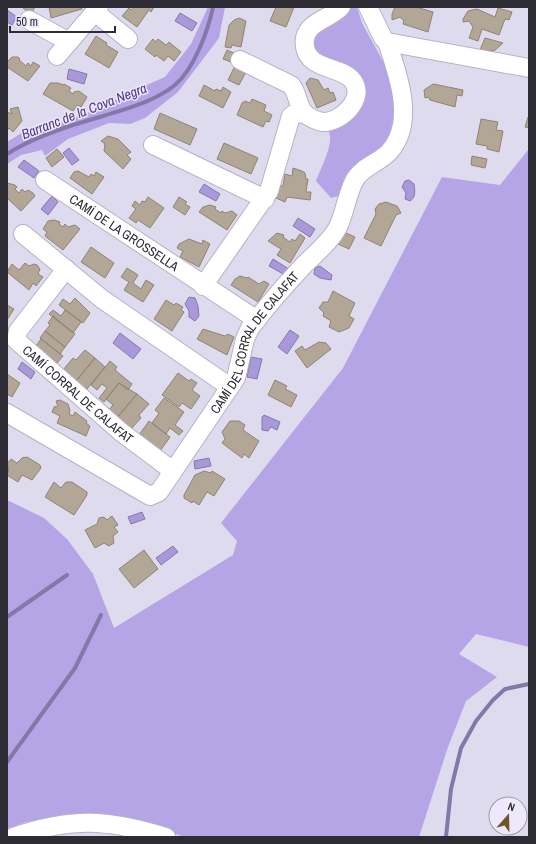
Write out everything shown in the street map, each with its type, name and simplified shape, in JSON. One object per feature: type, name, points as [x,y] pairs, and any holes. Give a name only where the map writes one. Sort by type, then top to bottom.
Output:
[{"type":"street","points":[[240,60],[291,85],[295,89],[298,104],[304,113],[315,120],[322,122],[337,120],[348,110],[355,97],[354,81],[348,76],[320,65],[313,60],[305,48],[306,33],[310,27],[341,7]]},
{"type":"street","name":"CAMÍ DEL CORRAL DE CALAFAT","points":[[7,413],[150,496],[159,492],[230,387],[239,369],[248,332],[300,270],[332,236],[338,227],[357,176],[390,152],[396,141],[400,130],[403,100],[400,81],[387,42],[382,38],[368,7]]},
{"type":"street","points":[[57,56],[97,10],[128,39]]},
{"type":"street","points":[[29,20],[69,42]]},
{"type":"street","points":[[387,42],[529,68]]},
{"type":"street","points":[[203,286],[265,199],[271,186],[291,116],[294,114],[304,113]]},
{"type":"street","points":[[153,145],[265,199]]},
{"type":"street","name":"CAMÍ DE LA GROSSELLA","points":[[45,180],[203,286],[257,320]]},
{"type":"street","points":[[23,234],[102,299],[230,387]]},
{"type":"street","name":"CAMÍ CORRAL DE CALAFAT","points":[[66,270],[11,342],[126,436],[173,471]]},
{"type":"street","points":[[14,837],[64,823],[87,822],[119,825],[166,837]]},
{"type":"shaded area","points":[[208,7],[225,7],[219,38],[178,92],[145,118],[130,124],[109,123],[68,139],[45,156],[42,150],[21,155],[7,164],[7,142],[28,129],[36,132],[100,108],[126,94],[165,77],[191,44]]},
{"type":"shaded area","points":[[349,7],[357,7],[362,23],[385,65],[395,96],[395,113],[386,147],[343,195],[331,198],[316,181],[329,147],[330,134],[327,129],[361,100],[314,52],[310,37]]},
{"type":"shaded area","points":[[7,10],[17,17],[12,25],[7,22]]},
{"type":"shaded area","points":[[180,13],[197,23],[192,31],[175,21]]},
{"type":"shaded area","points":[[69,69],[87,74],[84,84],[67,79]]},
{"type":"shaded area","points":[[69,148],[79,160],[72,165],[63,153]]},
{"type":"shaded area","points":[[528,150],[529,647],[476,634],[459,654],[497,677],[466,701],[448,747],[419,837],[185,837],[137,821],[67,816],[26,822],[7,829],[7,500],[44,518],[67,539],[93,574],[114,628],[233,555],[237,541],[221,523],[343,368],[442,177],[500,185]]},
{"type":"shaded area","points":[[24,160],[39,171],[34,178],[18,167]]},
{"type":"shaded area","points":[[409,180],[414,184],[415,191],[413,198],[410,201],[405,199],[406,193],[402,187],[405,181]]},
{"type":"shaded area","points":[[204,184],[220,194],[216,201],[199,192]]},
{"type":"shaded area","points":[[52,196],[58,202],[48,215],[41,209]]},
{"type":"shaded area","points":[[298,218],[315,229],[310,237],[293,226]]},
{"type":"shaded area","points":[[273,259],[289,269],[285,275],[269,266]]},
{"type":"shaded area","points":[[320,266],[332,275],[331,280],[320,278],[314,274],[315,268]]},
{"type":"shaded area","points":[[189,297],[195,298],[198,306],[199,316],[195,321],[189,317],[189,311],[185,304]]},
{"type":"shaded area","points":[[290,330],[299,336],[287,354],[278,347]]},
{"type":"shaded area","points":[[120,333],[141,349],[133,359],[113,343]]},
{"type":"shaded area","points":[[251,357],[262,359],[257,379],[247,377]]},
{"type":"shaded area","points":[[22,362],[35,372],[31,379],[18,369]]},
{"type":"shaded area","points":[[264,415],[280,422],[277,430],[271,427],[268,431],[262,430],[262,417]]},
{"type":"shaded area","points":[[209,458],[211,466],[195,469],[194,461]]},
{"type":"shaded area","points":[[142,512],[145,519],[131,524],[128,517]]},
{"type":"shaded area","points":[[173,546],[178,552],[161,565],[156,558]]},
{"type":"building","points":[[35,7],[31,14],[23,8]]},
{"type":"building","points":[[49,7],[81,7],[82,9],[51,18]]},
{"type":"building","points":[[134,7],[154,7],[151,12],[149,10],[137,27],[122,16],[129,8],[131,10]]},
{"type":"building","points":[[276,7],[294,7],[286,27],[270,21]]},
{"type":"building","points":[[395,7],[416,7],[433,12],[428,32],[403,24],[404,21],[400,17],[392,20],[392,14]]},
{"type":"building","points":[[498,8],[512,12],[509,20],[505,19],[499,35],[482,29],[478,41],[469,38],[473,27],[469,21],[463,22],[463,19],[468,11],[477,9],[495,17]]},
{"type":"building","points":[[239,18],[246,21],[241,47],[232,45],[231,48],[225,47],[229,25],[234,20]]},
{"type":"building","points":[[96,36],[107,43],[106,45],[118,52],[109,68],[85,54]]},
{"type":"building","points":[[485,38],[503,43],[494,51],[480,50]]},
{"type":"building","points":[[153,39],[155,42],[158,39],[166,45],[169,42],[181,52],[174,61],[168,56],[164,61],[156,55],[155,57],[145,49]]},
{"type":"building","points":[[227,50],[240,56],[236,64],[223,59]]},
{"type":"building","points":[[12,57],[18,57],[20,59],[19,60],[26,66],[28,63],[31,66],[33,62],[40,66],[28,81],[7,67],[7,62]]},
{"type":"building","points":[[236,64],[247,70],[239,85],[228,80]]},
{"type":"building","points":[[310,78],[318,80],[324,90],[328,88],[330,93],[333,92],[336,100],[317,108],[306,83]]},
{"type":"building","points":[[50,83],[64,84],[71,88],[69,91],[73,94],[74,92],[79,91],[87,97],[81,107],[78,105],[73,111],[43,94]]},
{"type":"building","points":[[433,84],[463,90],[462,96],[457,95],[455,107],[430,100],[428,97],[425,98],[424,90]]},
{"type":"building","points":[[204,85],[215,91],[216,89],[221,91],[223,87],[231,92],[223,108],[199,96]]},
{"type":"building","points":[[252,99],[266,105],[264,111],[272,115],[269,122],[266,121],[263,127],[237,115],[242,103],[245,101],[250,103]]},
{"type":"building","points":[[18,107],[22,121],[13,132],[9,128],[7,131],[7,112],[12,114],[10,109]]},
{"type":"building","points":[[160,113],[197,129],[190,145],[154,129]]},
{"type":"building","points":[[529,117],[529,128],[525,127]]},
{"type":"building","points":[[481,119],[498,122],[496,130],[503,131],[499,152],[487,149],[487,146],[476,144]]},
{"type":"building","points":[[108,136],[118,139],[131,152],[127,155],[131,159],[123,169],[104,151],[105,144],[101,141]]},
{"type":"building","points":[[224,143],[258,158],[251,174],[217,159]]},
{"type":"building","points":[[57,149],[64,157],[52,167],[46,158]]},
{"type":"building","points":[[472,156],[487,159],[485,168],[471,165]]},
{"type":"building","points":[[293,168],[305,173],[306,179],[308,179],[306,192],[311,192],[310,200],[287,197],[285,202],[276,198],[280,186],[283,186],[285,174],[292,176]]},
{"type":"building","points":[[78,171],[89,177],[91,174],[94,176],[96,172],[104,177],[92,194],[70,178],[74,172]]},
{"type":"building","points":[[7,183],[15,185],[17,187],[15,189],[19,193],[22,189],[25,192],[28,190],[35,196],[21,211],[7,198]]},
{"type":"building","points":[[148,197],[164,208],[150,228],[138,220],[136,223],[129,218],[136,209],[132,206],[135,201],[140,205],[142,201],[145,202]]},
{"type":"building","points":[[179,197],[187,202],[185,204],[190,207],[185,215],[173,207]]},
{"type":"building","points":[[386,202],[397,206],[401,213],[396,215],[381,246],[364,238],[376,214],[375,209],[379,204]]},
{"type":"building","points":[[210,205],[216,207],[215,209],[221,213],[222,211],[225,213],[232,211],[237,215],[227,230],[199,212],[203,207]]},
{"type":"building","points":[[54,220],[60,222],[59,224],[63,227],[65,224],[68,227],[75,225],[80,229],[63,250],[45,236],[47,232],[43,229],[48,221]]},
{"type":"building","points":[[344,232],[355,237],[349,249],[338,244]]},
{"type":"building","points":[[277,233],[284,235],[283,237],[290,242],[292,239],[295,241],[300,234],[305,238],[290,263],[277,255],[281,249],[268,241]]},
{"type":"building","points":[[189,239],[202,244],[203,240],[210,244],[199,267],[180,257],[183,251],[177,248],[179,244]]},
{"type":"building","points":[[91,247],[114,263],[105,278],[81,262]]},
{"type":"building","points":[[25,263],[29,266],[34,264],[37,265],[40,269],[38,274],[43,277],[36,286],[33,283],[29,290],[7,272],[12,264],[19,270]]},
{"type":"building","points":[[127,268],[138,275],[133,283],[141,289],[146,280],[154,285],[143,302],[124,290],[129,282],[121,277]]},
{"type":"building","points":[[240,276],[248,277],[259,284],[264,281],[269,284],[258,302],[231,285],[235,279]]},
{"type":"building","points":[[333,291],[355,303],[349,316],[354,319],[349,328],[339,332],[329,327],[331,321],[323,316],[324,313],[319,308],[323,302],[328,302]]},
{"type":"building","points":[[75,298],[90,313],[83,323],[59,305],[63,299],[70,304]]},
{"type":"building","points":[[166,300],[174,305],[176,303],[183,307],[181,310],[184,312],[172,331],[154,319]]},
{"type":"building","points":[[7,305],[14,309],[7,320]]},
{"type":"building","points":[[53,310],[61,316],[65,310],[81,322],[73,333],[49,314]]},
{"type":"building","points":[[53,316],[75,334],[65,347],[45,331],[50,325],[48,323]]},
{"type":"building","points":[[203,329],[225,336],[228,334],[234,337],[227,355],[197,339]]},
{"type":"building","points":[[45,331],[65,347],[60,354],[40,338]]},
{"type":"building","points":[[41,339],[63,356],[57,363],[36,346]]},
{"type":"building","points":[[319,342],[326,343],[331,349],[307,368],[295,351],[302,346],[305,350]]},
{"type":"building","points":[[85,350],[95,358],[76,381],[63,370],[73,358],[76,360]]},
{"type":"building","points":[[95,358],[105,367],[87,389],[76,381]]},
{"type":"building","points":[[110,361],[117,367],[115,370],[132,384],[128,390],[119,383],[104,402],[99,398],[107,388],[102,384],[97,390],[91,385]]},
{"type":"building","points":[[178,373],[189,381],[191,379],[197,383],[192,390],[200,396],[191,409],[182,403],[179,407],[162,395]]},
{"type":"building","points":[[7,374],[20,383],[12,397],[7,394]]},
{"type":"building","points":[[275,380],[287,386],[285,389],[297,395],[291,407],[268,395]]},
{"type":"building","points":[[119,383],[137,394],[116,419],[108,411],[113,405],[106,399]]},
{"type":"building","points":[[137,394],[149,404],[139,415],[141,418],[130,430],[116,419]]},
{"type":"building","points":[[164,398],[184,412],[175,425],[183,431],[179,435],[170,428],[166,434],[152,423],[159,413],[155,410]]},
{"type":"building","points":[[60,400],[68,404],[70,411],[69,414],[73,416],[75,412],[87,421],[86,423],[90,426],[86,436],[57,423],[60,416],[52,412],[54,407],[58,406],[56,401]]},
{"type":"building","points":[[149,421],[170,437],[160,451],[139,435]]},
{"type":"building","points":[[230,421],[239,421],[245,425],[243,430],[259,441],[249,458],[244,454],[242,458],[222,443],[225,439],[222,432]]},
{"type":"building","points":[[27,457],[40,465],[41,468],[32,480],[22,475],[18,482],[7,475],[9,469],[7,464],[11,459],[17,463],[22,458]]},
{"type":"building","points":[[204,471],[211,473],[212,471],[225,479],[214,496],[207,492],[199,505],[184,498],[184,495],[195,475]]},
{"type":"building","points":[[54,482],[61,488],[66,482],[72,482],[87,492],[87,495],[74,515],[45,497]]},
{"type":"building","points":[[112,516],[118,525],[114,527],[118,532],[113,536],[114,543],[109,546],[104,543],[95,548],[85,530],[97,524],[99,518],[104,517],[107,520]]},
{"type":"building","points":[[144,550],[158,569],[134,588],[119,569]]},
{"type":"waterway","name":"Barranc de la Cova Negra","points":[[7,154],[52,132],[139,104],[167,91],[182,78],[194,60],[208,27],[213,7]]},
{"type":"waterway","points":[[7,617],[67,575]]},
{"type":"waterway","points":[[7,762],[75,668],[101,615]]},
{"type":"waterway","points":[[446,837],[451,789],[461,748],[476,721],[493,700],[505,689],[529,684]]}]
